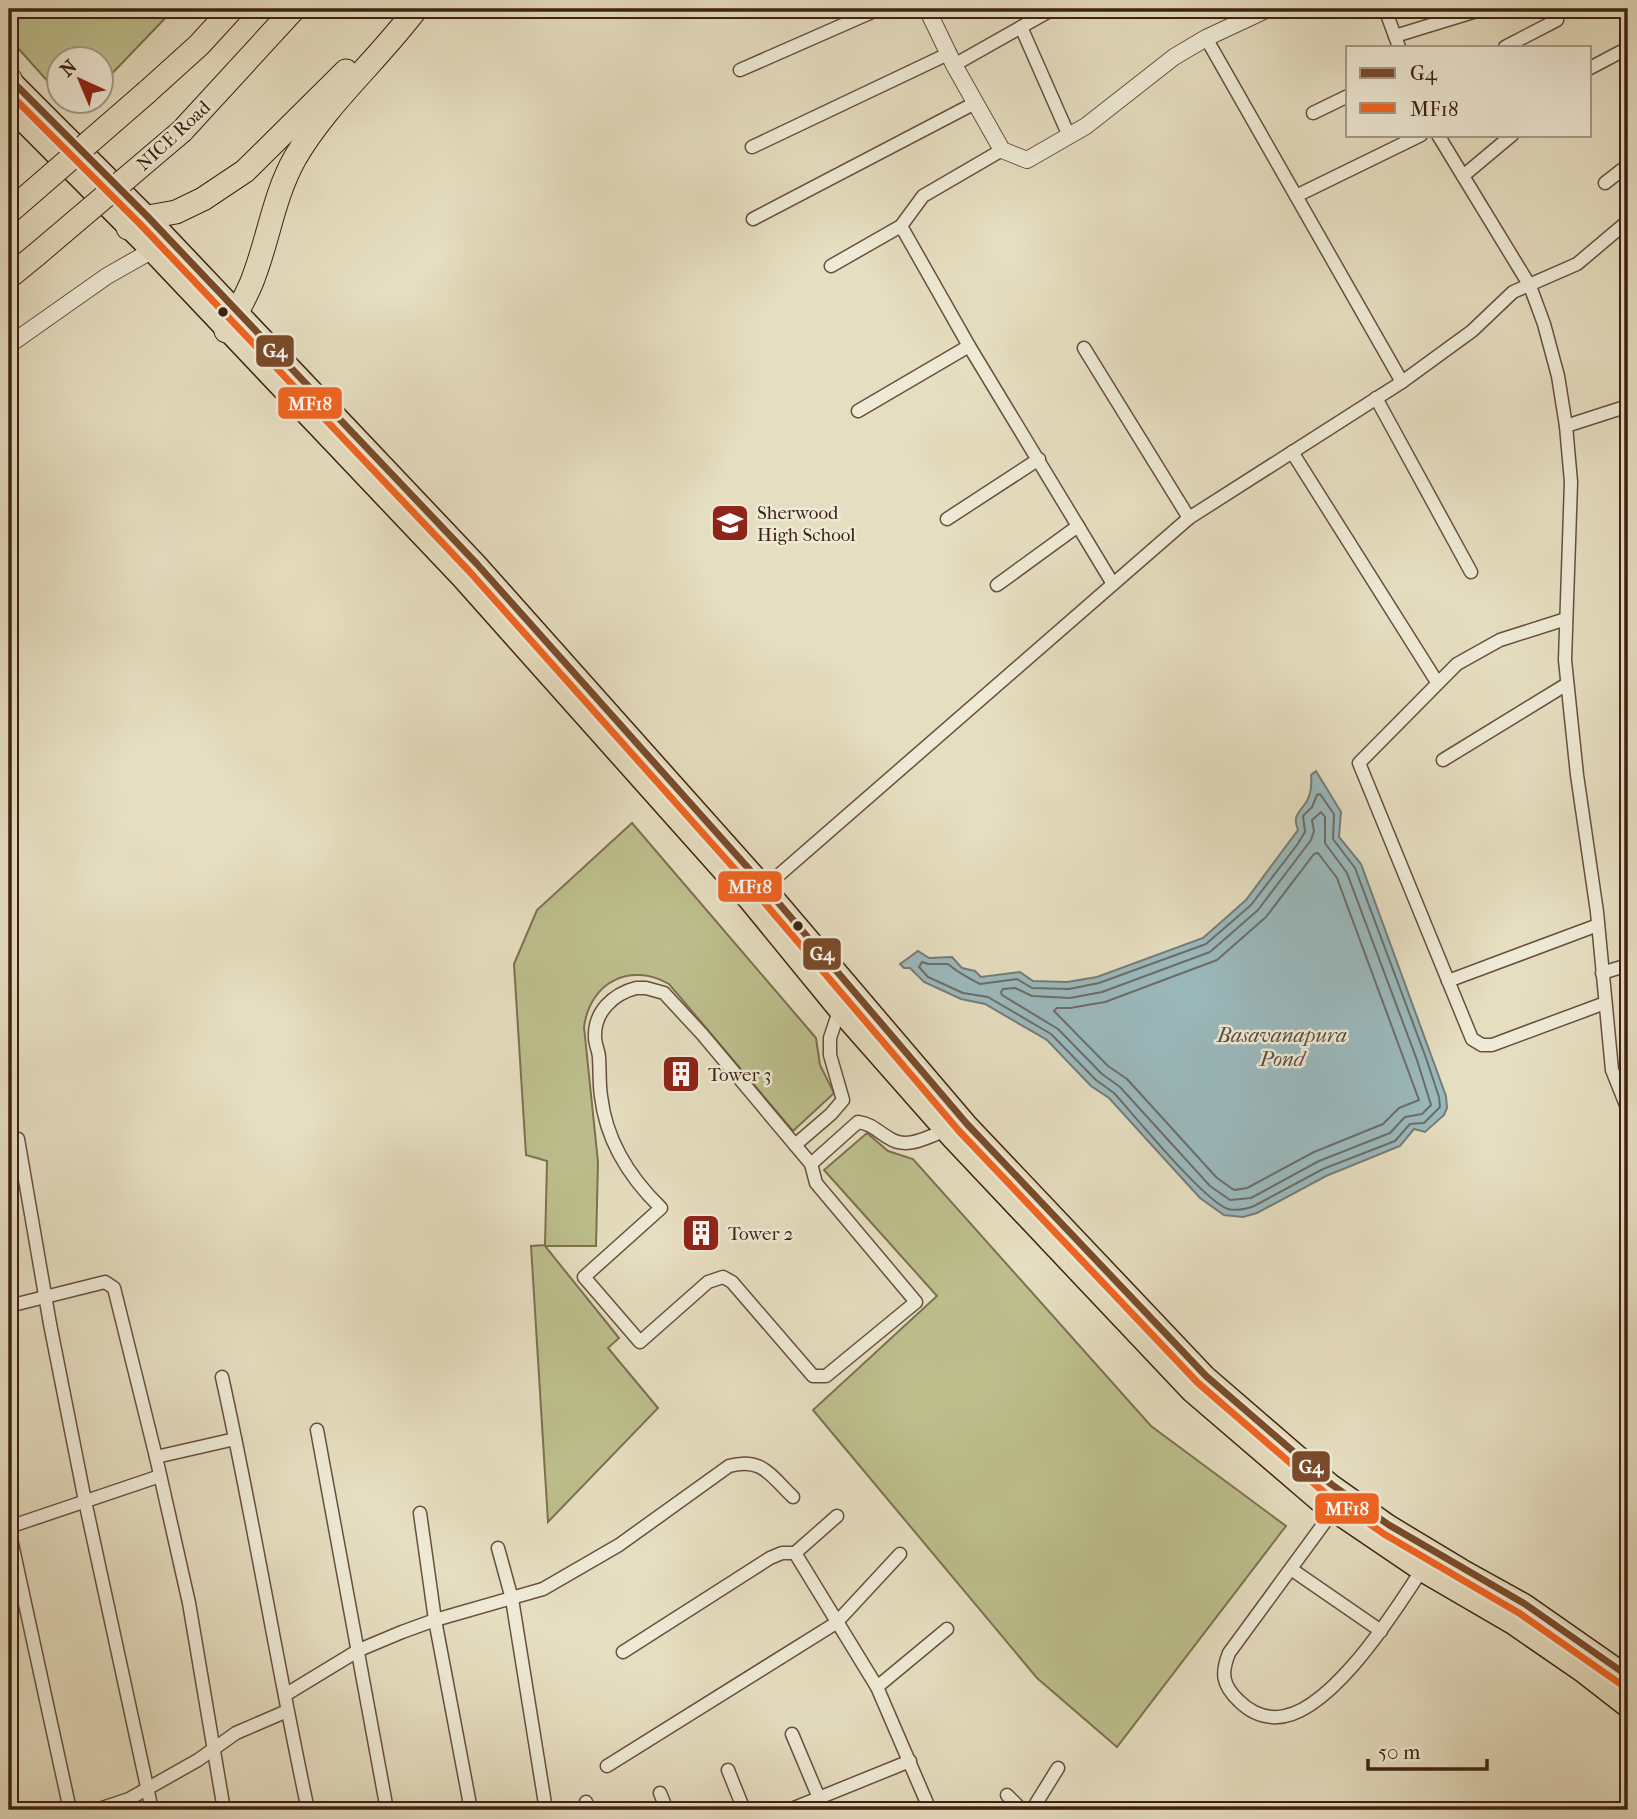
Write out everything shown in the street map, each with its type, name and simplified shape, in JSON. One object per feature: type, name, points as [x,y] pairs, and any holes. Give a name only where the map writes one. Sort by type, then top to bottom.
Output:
[{"type":"highway","points":[[9,212],[199,45],[232,9]]},
{"type":"highway","name":"NICE Road","points":[[9,277],[181,131],[294,9]]},
{"type":"highway","points":[[138,223],[176,212],[203,199],[245,171],[340,78],[397,9]]},
{"type":"highway","points":[[232,322],[251,282],[282,185],[296,157],[321,121],[416,9]]},
{"type":"main road","points":[[9,79],[138,223],[232,322],[749,901],[839,1011],[944,1131],[1185,1385],[1245,1440],[1334,1511],[1421,1571],[1512,1625],[1583,1673],[1628,1708]]},
{"type":"main road","points":[[9,108],[138,223],[150,251],[232,322],[477,564],[765,887],[967,1124],[1200,1370],[1331,1484],[1389,1525],[1525,1604],[1628,1676]]},
{"type":"main road","points":[[1185,1385],[1200,1370]]},
{"type":"street","points":[[740,70],[878,9]]},
{"type":"street","points":[[927,9],[1002,150],[1027,160],[1086,126],[1174,57],[1206,38],[1268,9]]},
{"type":"street","points":[[752,147],[952,59],[1053,9]]},
{"type":"street","points":[[1385,9],[1397,41],[1483,9]]},
{"type":"street","points":[[1507,46],[1557,20]]},
{"type":"street","points":[[1021,27],[1069,136]]},
{"type":"street","points":[[1206,38],[1402,382]]},
{"type":"street","points":[[1592,67],[1628,48]]},
{"type":"street","points":[[1313,113],[1346,97]]},
{"type":"street","points":[[753,219],[975,103]]},
{"type":"street","points":[[1296,196],[1419,136]]},
{"type":"street","points":[[1439,136],[1530,286],[1558,376],[1571,482],[1564,660],[1598,925],[1612,1070],[1628,1110]]},
{"type":"street","points":[[1463,176],[1511,136]]},
{"type":"street","points":[[831,266],[901,226],[923,196],[1002,150]]},
{"type":"street","points":[[1605,183],[1628,164]]},
{"type":"street","points":[[749,901],[1189,518],[1402,382],[1472,331],[1513,292],[1577,264],[1628,221]]},
{"type":"street","points":[[901,226],[969,346],[1113,584]]},
{"type":"street","points":[[9,345],[107,276],[150,251]]},
{"type":"street","points":[[858,411],[969,346]]},
{"type":"street","points":[[1084,348],[1189,518]]},
{"type":"street","points":[[1377,398],[1471,572]]},
{"type":"street","points":[[1566,426],[1628,406]]},
{"type":"street","points":[[1292,452],[1437,682]]},
{"type":"street","points":[[947,519],[1039,459]]},
{"type":"street","points":[[997,585],[1078,526]]},
{"type":"street","points":[[1566,619],[1500,640],[1457,664],[1359,763],[1472,1039],[1482,1045],[1492,1045],[1605,1003]]},
{"type":"street","points":[[1443,760],[1567,684]]},
{"type":"street","points":[[1448,981],[1598,925]]},
{"type":"street","points":[[1602,972],[1628,965]]},
{"type":"street","points":[[646,988],[664,993],[811,1164],[816,1183],[916,1302],[826,1376],[813,1376],[732,1282],[723,1277],[708,1282],[640,1342],[584,1277],[661,1208],[637,1183],[619,1154],[605,1118],[596,1026],[604,1008],[627,990],[646,988]]},
{"type":"street","points":[[795,1145],[843,1100],[830,1055],[830,1038],[839,1011]]},
{"type":"street","points":[[811,1164],[858,1122],[870,1124],[897,1143],[912,1143],[944,1131]]},
{"type":"street","points":[[18,1139],[85,1501],[152,1810]]},
{"type":"street","points":[[9,1306],[105,1282],[114,1288],[189,1603],[224,1810]]},
{"type":"street","points":[[222,1377],[307,1810]]},
{"type":"street","points":[[317,1430],[387,1810]]},
{"type":"street","points":[[156,1457],[236,1439]]},
{"type":"street","points":[[285,1695],[359,1650],[435,1620],[543,1589],[619,1545],[729,1466],[742,1462],[758,1464],[793,1497]]},
{"type":"street","points":[[69,1810],[9,1528],[160,1476]]},
{"type":"street","points":[[1334,1511],[1229,1653],[1223,1668],[1225,1684],[1245,1706],[1258,1714],[1288,1716],[1318,1699],[1358,1660],[1421,1571]]},
{"type":"street","points":[[420,1513],[435,1620],[471,1810]]},
{"type":"street","points":[[623,1652],[770,1558],[782,1553],[795,1553],[837,1516]]},
{"type":"street","points":[[498,1548],[512,1599],[545,1810]]},
{"type":"street","points":[[795,1553],[877,1687],[930,1810]]},
{"type":"street","points":[[607,1766],[836,1623],[900,1554]]},
{"type":"street","points":[[1291,1569],[1381,1631]]},
{"type":"street","points":[[877,1687],[947,1629]]},
{"type":"street","points":[[96,1810],[129,1799],[236,1733],[287,1711]]},
{"type":"street","points":[[792,1734],[819,1798]]},
{"type":"street","points":[[789,1810],[910,1761]]},
{"type":"street","points":[[1032,1810],[1058,1768]]},
{"type":"street","points":[[728,1770],[744,1810]]},
{"type":"street","points":[[660,1793],[667,1810]]},
{"type":"street","points":[[1007,1795],[1022,1810]]},
{"type":"green space","points":[[9,9],[174,9],[116,69],[116,46],[46,46],[46,79],[9,38]]},
{"type":"green space","points":[[632,823],[816,1038],[820,1065],[834,1093],[793,1131],[669,984],[640,975],[627,976],[614,980],[594,998],[584,1027],[598,1162],[596,1246],[545,1246],[619,1338],[608,1348],[658,1408],[548,1522],[531,1246],[545,1245],[547,1161],[526,1155],[514,964],[537,910]]},
{"type":"green space","points":[[867,1133],[888,1151],[913,1159],[1151,1426],[1286,1526],[1117,1747],[1037,1678],[813,1410],[937,1296],[824,1170]]},
{"type":"water","name":"Basavanapura Pond","points":[[1316,771],[1341,812],[1339,837],[1361,864],[1446,1096],[1447,1108],[1444,1115],[1425,1132],[1414,1129],[1400,1146],[1326,1176],[1257,1213],[1243,1217],[1224,1215],[1200,1198],[1109,1098],[1091,1086],[1047,1040],[985,1004],[961,999],[924,982],[910,968],[904,968],[900,964],[918,951],[929,958],[952,957],[962,968],[975,971],[981,977],[1020,972],[1033,981],[1067,982],[1097,977],[1203,938],[1246,900],[1298,830],[1297,816],[1309,798],[1311,775]]},
{"type":"transit line","name":"G4","points":[[9,78],[148,217],[477,564],[765,887],[967,1124],[1206,1376],[1331,1484],[1389,1525],[1525,1604],[1628,1676]]},
{"type":"transit line","name":"MF18","points":[[9,93],[140,224],[469,571],[757,894],[959,1131],[1198,1383],[1325,1493],[1384,1534],[1519,1613],[1622,1685]]},
{"type":"place","name":"Sherwood High School","points":[[730,523]]},
{"type":"place","name":"Tower 3","points":[[681,1074]]},
{"type":"place","name":"Tower 2","points":[[701,1233]]}]
